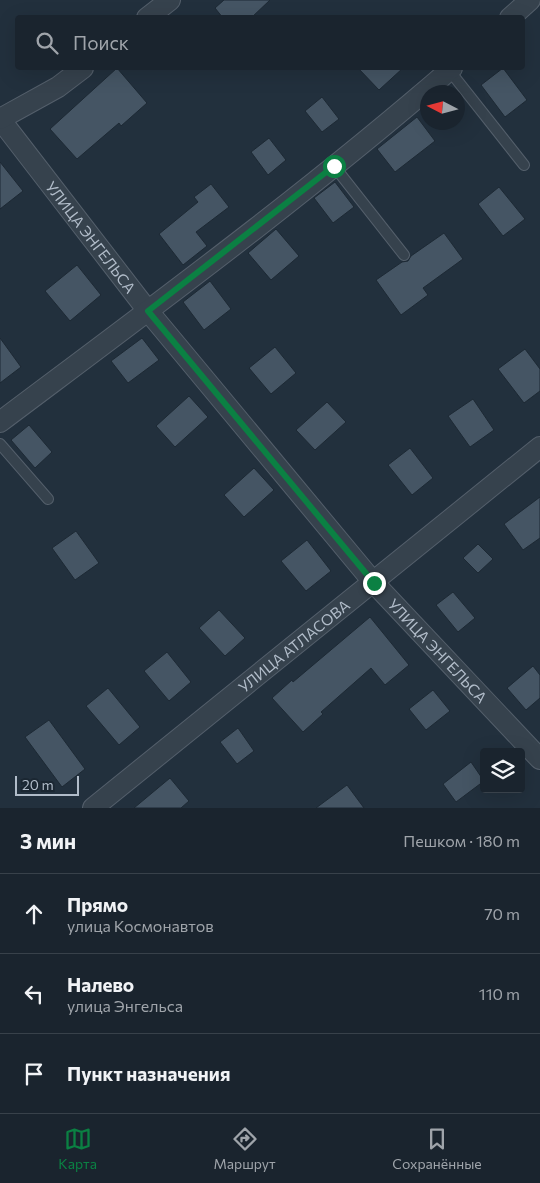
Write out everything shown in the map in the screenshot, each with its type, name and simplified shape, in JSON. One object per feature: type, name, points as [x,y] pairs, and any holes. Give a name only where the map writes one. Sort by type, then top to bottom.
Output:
[{"type":"street","points":[[151,15],[170,0]]},
{"type":"street","points":[[513,15],[530,0]]},
{"type":"street","points":[[0,119],[58,87],[80,70]]},
{"type":"street","points":[[0,422],[148,311],[334,166],[450,70]]},
{"type":"street","name":"УЛИЦА ЭНГЕЛЬСА","points":[[0,119],[148,311],[374,583],[540,759]]},
{"type":"street","name":"УЛИЦА АТЛАСОВА","points":[[94,808],[540,448]]},
{"type":"lane","points":[[452,70],[524,165]]},
{"type":"lane","points":[[334,166],[404,255]]},
{"type":"lane","points":[[0,444],[48,499]]},
{"type":"building","points":[[224,0],[270,0],[254,15],[221,15],[215,8]]},
{"type":"building","points":[[115,70],[119,70],[147,103],[121,126],[119,123],[77,159],[50,129]]},
{"type":"building","points":[[360,70],[401,70],[379,90]]},
{"type":"building","points":[[500,70],[504,70],[527,100],[505,117],[481,85]]},
{"type":"building","points":[[322,97],[339,119],[322,132],[305,111]]},
{"type":"building","points":[[417,117],[420,121],[420,130],[427,130],[435,141],[395,172],[377,149]]},
{"type":"building","points":[[269,138],[286,160],[268,175],[251,152]]},
{"type":"building","points":[[0,162],[23,191],[0,209]]},
{"type":"building","points":[[335,182],[354,207],[333,223],[314,198]]},
{"type":"building","points":[[211,184],[229,207],[196,232],[207,246],[183,265],[159,234],[198,202],[194,197]]},
{"type":"building","points":[[499,187],[525,219],[503,236],[478,204]]},
{"type":"building","points":[[276,229],[299,256],[271,280],[248,253]]},
{"type":"building","points":[[444,233],[463,259],[423,288],[428,295],[401,315],[376,280],[402,262],[408,261],[411,256]]},
{"type":"building","points":[[77,265],[101,295],[70,321],[45,291]]},
{"type":"building","points":[[210,281],[231,309],[204,330],[183,302]]},
{"type":"building","points":[[0,338],[21,367],[0,383]]},
{"type":"building","points":[[142,338],[159,360],[128,383],[111,361]]},
{"type":"building","points":[[275,347],[296,373],[271,394],[249,368]]},
{"type":"building","points":[[525,349],[540,369],[540,391],[524,403],[498,369]]},
{"type":"building","points":[[189,396],[208,417],[175,447],[156,426]]},
{"type":"building","points":[[473,399],[494,430],[470,447],[448,416]]},
{"type":"building","points":[[327,402],[346,422],[315,450],[296,430]]},
{"type":"building","points":[[29,425],[52,452],[35,468],[11,440]]},
{"type":"building","points":[[410,448],[433,478],[412,495],[388,465]]},
{"type":"building","points":[[254,468],[274,490],[244,517],[224,495]]},
{"type":"building","points":[[540,497],[540,538],[523,550],[504,524]]},
{"type":"building","points":[[76,531],[99,563],[75,580],[52,548]]},
{"type":"building","points":[[307,540],[331,571],[306,591],[281,561]]},
{"type":"building","points":[[478,544],[493,559],[478,573],[463,558]]},
{"type":"building","points":[[453,592],[475,618],[458,632],[436,605]]},
{"type":"building","points":[[219,610],[245,638],[225,656],[199,628]]},
{"type":"building","points":[[370,617],[409,665],[385,685],[371,668],[321,712],[323,714],[303,732],[272,698]]},
{"type":"building","points":[[167,652],[191,682],[169,701],[144,671]]},
{"type":"building","points":[[533,666],[540,675],[540,698],[526,710],[507,688]]},
{"type":"building","points":[[108,688],[140,727],[119,745],[86,706]]},
{"type":"building","points":[[433,690],[450,711],[426,730],[409,709]]},
{"type":"building","points":[[49,720],[85,769],[62,787],[25,737]]},
{"type":"building","points":[[238,728],[254,751],[237,764],[220,742]]},
{"type":"building","points":[[471,762],[480,775],[480,784],[456,802],[443,784]]},
{"type":"building","points":[[170,778],[189,801],[181,808],[134,808]]},
{"type":"building","points":[[347,785],[364,808],[316,808]]},
{"type":"route","points":[[334,166],[148,311],[374,583]]}]
